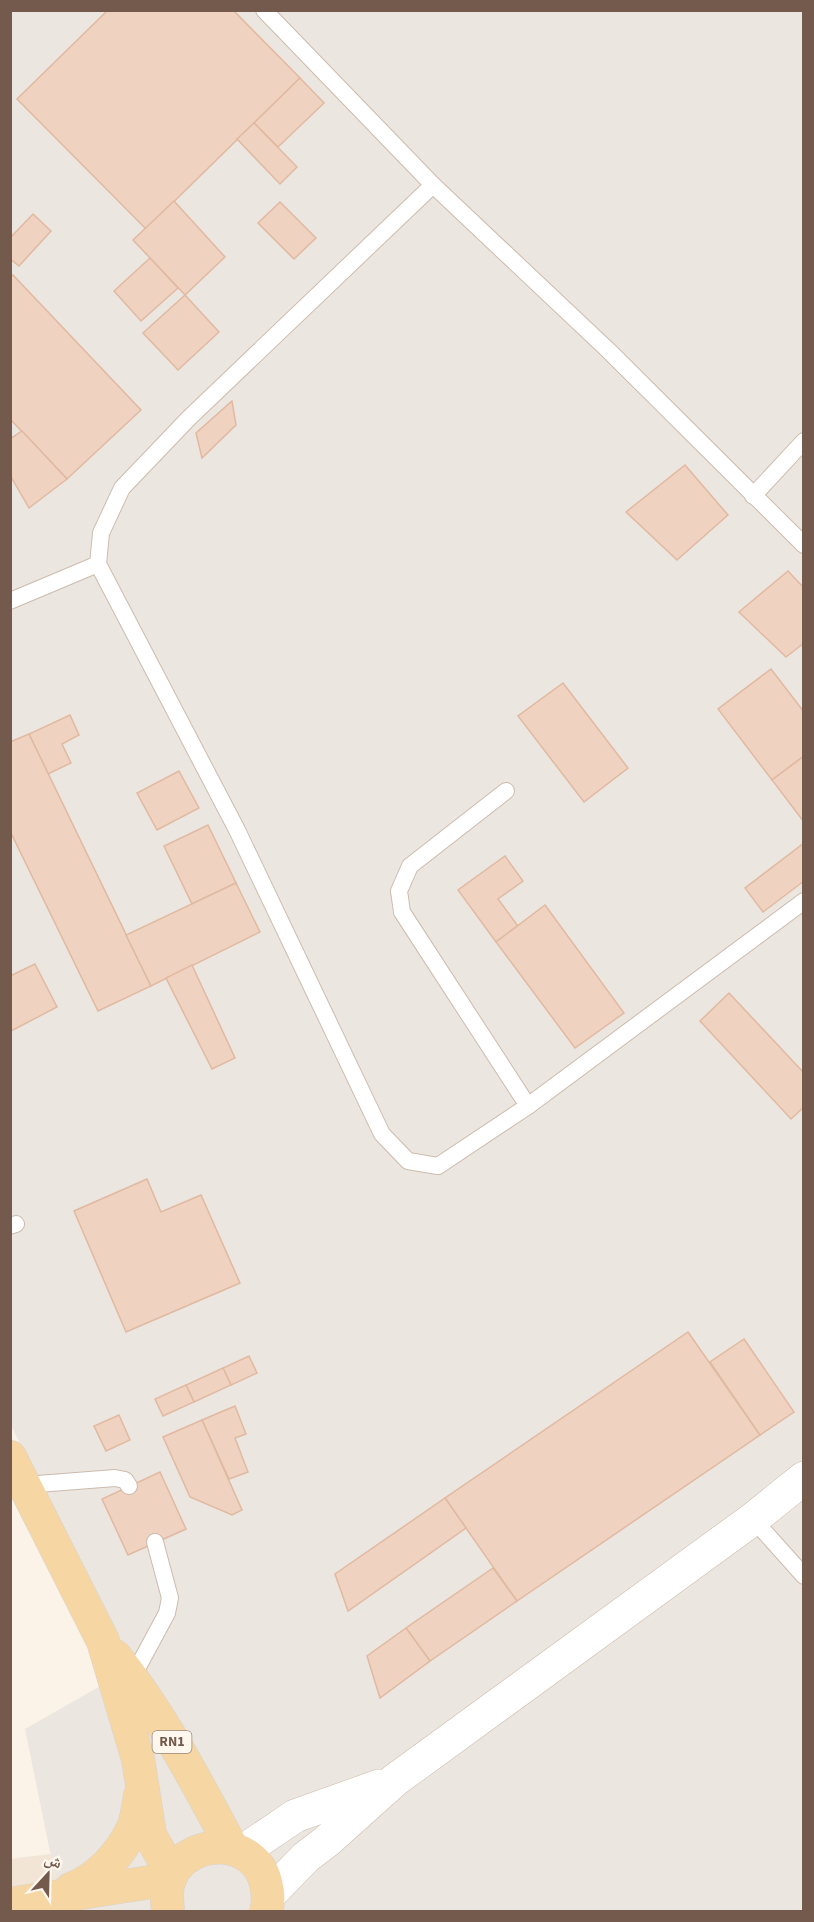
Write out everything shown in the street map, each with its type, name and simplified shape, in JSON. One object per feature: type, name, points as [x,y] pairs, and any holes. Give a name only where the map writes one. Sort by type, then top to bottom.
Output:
[{"type":"main road","name":"RN1","points":[[18,1471],[103,1641],[138,1759],[150,1835],[171,1876]]},
{"type":"main road","name":"RN1","points":[[103,1641],[132,1678],[237,1850],[255,1863],[265,1878],[268,1906]]},
{"type":"main road","points":[[45,1899],[83,1885],[113,1861],[133,1827],[142,1789]]},
{"type":"main road","points":[[168,1911],[166,1896],[171,1876],[182,1860],[197,1851],[214,1846],[237,1850]]},
{"type":"main road","points":[[10,1904],[171,1876]]},
{"type":"street","points":[[268,1906],[306,1857],[395,1780],[753,1519],[804,1478]]},
{"type":"street","points":[[237,1850],[296,1816],[395,1780]]},
{"type":"lane","points":[[264,10],[433,185],[609,351],[804,545]]},
{"type":"lane","points":[[433,185],[189,418],[122,488],[101,533],[98,564],[237,830],[382,1134],[408,1161],[438,1166],[528,1106],[804,901]]},
{"type":"lane","points":[[753,496],[804,441]]},
{"type":"lane","points":[[10,601],[98,564]]},
{"type":"lane","points":[[506,791],[410,866],[399,891],[402,912],[528,1106]]},
{"type":"lane","points":[[18,1471],[115,1478],[125,1480],[129,1486]]},
{"type":"lane","points":[[753,1519],[804,1576]]},
{"type":"lane","points":[[132,1678],[167,1614],[170,1598],[155,1542]]},
{"type":"shaded area","points":[[11,11],[803,11],[803,1911],[62,1911],[25,1729],[130,1669],[11,1425]]},
{"type":"shaded area","points":[[50,1854],[62,1911],[11,1911],[10,1859]]},
{"type":"building","points":[[108,10],[233,10],[300,78],[146,229],[17,99]]},
{"type":"building","points":[[300,78],[324,103],[278,147],[254,123]]},
{"type":"building","points":[[254,123],[297,167],[280,184],[237,139]]},
{"type":"building","points":[[174,201],[225,257],[185,295],[133,240]]},
{"type":"building","points":[[280,202],[316,238],[294,259],[258,223]]},
{"type":"building","points":[[33,214],[51,231],[19,266],[10,259],[10,238]]},
{"type":"building","points":[[150,258],[178,288],[141,321],[114,291]]},
{"type":"building","points":[[13,275],[141,410],[67,479],[10,419],[10,278]]},
{"type":"building","points":[[185,295],[219,332],[178,370],[143,333]]},
{"type":"building","points":[[232,401],[236,425],[202,458],[196,433]]},
{"type":"building","points":[[22,431],[67,479],[29,508],[10,475],[10,439]]},
{"type":"building","points":[[685,465],[728,515],[677,560],[626,512]]},
{"type":"building","points":[[788,571],[804,588],[804,643],[786,657],[739,612]]},
{"type":"building","points":[[771,669],[804,712],[804,756],[772,780],[718,709]]},
{"type":"building","points":[[563,683],[628,768],[584,802],[518,716]]},
{"type":"building","points":[[70,715],[79,735],[62,744],[71,763],[48,774],[29,734]]},
{"type":"building","points":[[29,734],[151,986],[98,1011],[10,831],[10,742]]},
{"type":"building","points":[[804,756],[804,822],[772,780]]},
{"type":"building","points":[[179,771],[199,808],[157,830],[137,793]]},
{"type":"building","points":[[208,825],[236,883],[192,904],[164,846]]},
{"type":"building","points":[[804,843],[804,881],[763,912],[745,888]]},
{"type":"building","points":[[505,856],[523,881],[498,899],[518,926],[496,942],[458,890]]},
{"type":"building","points":[[236,883],[260,932],[151,986],[126,935]]},
{"type":"building","points":[[545,905],[624,1013],[575,1048],[496,942]]},
{"type":"building","points":[[35,964],[57,1007],[11,1031],[10,976]]},
{"type":"building","points":[[192,965],[235,1058],[212,1069],[166,978]]},
{"type":"building","points":[[729,993],[804,1073],[804,1107],[791,1119],[700,1021]]},
{"type":"building","points":[[147,1179],[161,1212],[201,1195],[240,1283],[126,1332],[74,1211]]},
{"type":"building","points":[[688,1332],[760,1435],[517,1601],[445,1498]]},
{"type":"building","points":[[744,1339],[794,1412],[760,1435],[710,1362]]},
{"type":"building","points":[[249,1356],[257,1373],[231,1385],[223,1368]]},
{"type":"building","points":[[223,1368],[231,1385],[194,1402],[186,1385]]},
{"type":"building","points":[[186,1385],[194,1402],[163,1416],[155,1399]]},
{"type":"building","points":[[235,1406],[246,1434],[235,1438],[248,1472],[229,1479],[202,1420]]},
{"type":"building","points":[[119,1415],[130,1440],[106,1451],[94,1426]]},
{"type":"building","points":[[202,1420],[242,1510],[232,1515],[190,1497],[163,1437]]},
{"type":"building","points":[[160,1472],[186,1529],[128,1555],[102,1499]]},
{"type":"building","points":[[445,1498],[466,1528],[348,1611],[335,1574]]},
{"type":"building","points":[[493,1568],[517,1601],[430,1661],[406,1628]]},
{"type":"building","points":[[406,1628],[430,1661],[380,1698],[367,1656]]}]
